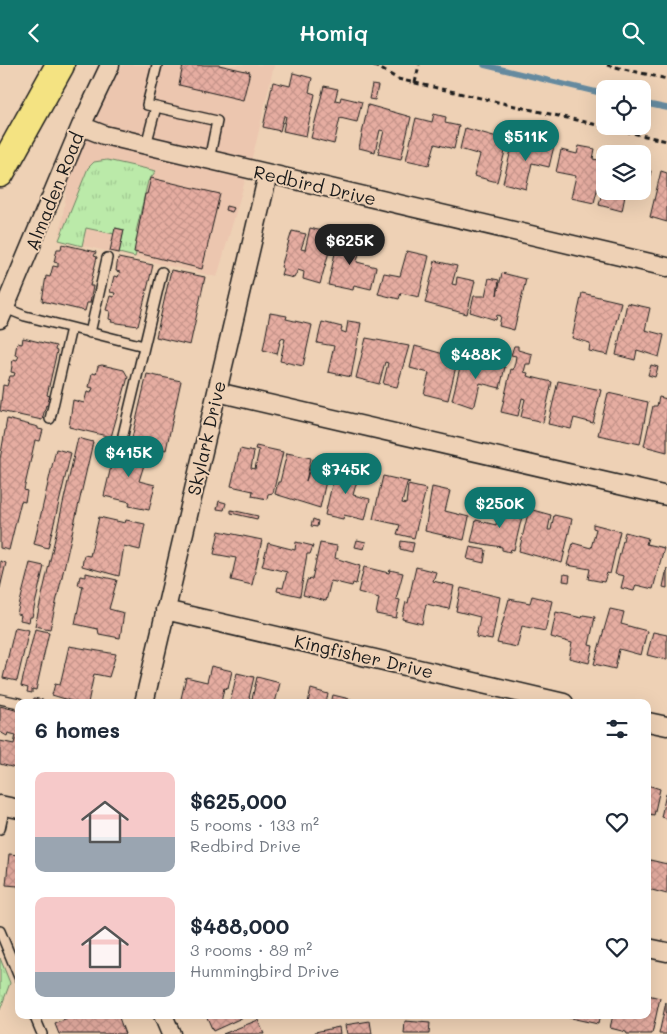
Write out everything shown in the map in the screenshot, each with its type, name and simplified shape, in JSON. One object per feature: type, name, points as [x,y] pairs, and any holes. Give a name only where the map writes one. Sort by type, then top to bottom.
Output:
[{"type":"main road","points":[[0,173],[60,65]]},
{"type":"street","name":"Almaden Road","points":[[2,313],[81,126],[110,65]]},
{"type":"street","name":"Redbird Drive","points":[[81,126],[104,135],[667,267]]},
{"type":"street","name":"Skylark Drive","points":[[145,699],[268,174]]},
{"type":"street","points":[[217,392],[667,496]]},
{"type":"street","name":"Kingfisher Drive","points":[[165,610],[547,699]]},
{"type":"street","points":[[651,723],[667,727]]},
{"type":"street","points":[[651,949],[667,952]]},
{"type":"street","points":[[165,1019],[171,1034]]},
{"type":"lane","points":[[157,65],[147,105],[217,121],[209,160]]},
{"type":"lane","points":[[146,145],[156,107]]},
{"type":"lane","points":[[90,333],[107,258]]},
{"type":"lane","points":[[123,435],[162,272]]},
{"type":"lane","points":[[2,313],[25,316],[144,346]]},
{"type":"lane","points":[[50,419],[71,328]]},
{"type":"lane","points":[[0,699],[15,702]]},
{"type":"lane","points":[[0,829],[8,807]]},
{"type":"lane","points":[[0,931],[15,967]]},
{"type":"lane","points":[[36,1019],[42,1034]]},
{"type":"path","points":[[374,65],[398,79],[667,141]]},
{"type":"path","points":[[415,83],[419,65]]},
{"type":"path","points":[[607,65],[667,79]]},
{"type":"shaded area","points":[[123,65],[274,65],[256,143],[217,277],[59,240],[70,168],[110,84]]},
{"type":"green space","points":[[107,160],[156,171],[148,181],[136,232],[141,234],[135,257],[119,253],[124,230],[116,228],[114,234],[86,228],[82,246],[59,240],[88,168],[94,162]]},
{"type":"green space","points":[[0,958],[10,983],[0,1010]]},
{"type":"building","points":[[183,65],[219,65],[250,72],[243,100],[179,85]]},
{"type":"building","points":[[293,73],[312,78],[309,92],[315,94],[306,136],[283,131],[286,116],[284,116],[280,131],[263,127],[273,82],[290,86]]},
{"type":"building","points":[[372,85],[378,86],[375,100],[369,99]]},
{"type":"building","points":[[324,86],[338,89],[335,100],[340,101],[341,97],[362,102],[357,122],[340,118],[334,144],[311,138]]},
{"type":"building","points":[[368,105],[411,117],[401,159],[378,154],[384,131],[380,130],[375,152],[359,148]]},
{"type":"building","points":[[434,114],[446,117],[445,123],[459,126],[454,149],[435,144],[429,165],[406,160],[416,118],[432,122]]},
{"type":"building","points":[[465,128],[508,140],[497,182],[474,176],[480,155],[460,149]]},
{"type":"building","points":[[513,142],[533,147],[534,142],[554,146],[549,167],[532,163],[526,189],[503,183]]},
{"type":"building","points":[[579,146],[595,149],[593,159],[596,160],[596,195],[594,203],[571,198],[576,176],[556,172],[561,150],[577,154]]},
{"type":"building","points":[[661,171],[667,173],[667,222],[650,217]]},
{"type":"building","points":[[151,178],[220,194],[202,269],[134,252],[145,194],[147,194]]},
{"type":"building","points":[[600,200],[624,200],[622,211],[599,205]]},
{"type":"building","points":[[226,206],[234,208],[232,212],[225,210]]},
{"type":"building","points":[[115,228],[124,230],[119,253],[110,251]]},
{"type":"building","points":[[310,228],[334,234],[320,284],[303,279],[304,272],[298,270],[294,278],[281,275],[283,268],[281,267],[292,231],[306,234],[301,249],[305,250]]},
{"type":"building","points":[[339,235],[366,242],[365,245],[361,244],[357,262],[376,267],[371,289],[354,285],[353,290],[328,285]]},
{"type":"building","points":[[62,244],[96,252],[94,256],[97,257],[90,286],[93,286],[90,303],[87,303],[85,311],[42,301],[46,276],[50,277],[53,266],[58,267],[58,263],[54,262],[57,249],[61,249]]},
{"type":"building","points":[[407,251],[429,256],[419,297],[401,293],[399,299],[378,294],[384,273],[400,276]]},
{"type":"building","points":[[118,258],[153,265],[138,326],[111,322],[112,320],[109,319],[110,311],[106,310],[110,296],[114,297],[115,293],[110,292],[114,276],[118,277],[120,272],[116,271]]},
{"type":"building","points":[[435,261],[457,266],[452,284],[456,285],[457,277],[475,281],[467,314],[425,303]]},
{"type":"building","points":[[171,270],[205,277],[190,345],[156,337]]},
{"type":"building","points":[[502,273],[526,279],[514,330],[499,326],[501,316],[497,315],[496,320],[470,312],[474,296],[485,296],[489,278],[499,280],[497,295]]},
{"type":"building","points":[[582,293],[621,302],[608,355],[589,351],[590,343],[572,338]]},
{"type":"building","points":[[627,303],[650,308],[645,330],[664,335],[659,357],[637,350],[635,360],[616,355]]},
{"type":"building","points":[[270,313],[287,316],[286,319],[312,325],[303,366],[280,361],[285,339],[281,338],[277,354],[263,350]]},
{"type":"building","points":[[348,321],[361,323],[351,377],[328,372],[334,346],[317,343],[322,322],[342,327],[341,331],[346,333]]},
{"type":"building","points":[[23,338],[56,346],[55,350],[57,351],[47,395],[50,396],[42,420],[0,411],[3,385],[7,386],[10,376],[14,376],[15,373],[11,372],[13,359],[17,360],[19,356],[15,355],[17,343],[22,344]]},
{"type":"building","points":[[366,338],[409,346],[397,387],[383,384],[388,363],[385,362],[379,384],[356,378]]},
{"type":"building","points":[[415,346],[458,358],[448,400],[424,394],[429,373],[410,368]]},
{"type":"building","points":[[514,346],[518,346],[518,350],[532,354],[530,364],[526,364],[524,372],[528,373],[527,376],[552,382],[543,422],[521,417],[525,399],[522,398],[518,416],[501,412],[511,369],[513,370],[515,362],[516,356],[511,355]]},
{"type":"building","points":[[462,359],[505,367],[500,388],[480,383],[475,405],[472,407],[452,400]]},
{"type":"building","points":[[102,365],[124,370],[128,377],[111,437],[69,427],[73,400],[84,403],[87,392],[91,393],[93,388],[89,387],[92,373],[96,374],[98,366]]},
{"type":"building","points":[[651,365],[658,367],[655,377],[648,375]]},
{"type":"building","points":[[147,374],[181,381],[166,450],[131,442]]},
{"type":"building","points":[[558,381],[601,390],[593,423],[574,418],[571,429],[548,424]]},
{"type":"building","points":[[608,393],[648,402],[640,444],[598,435]]},
{"type":"building","points":[[659,397],[667,399],[667,452],[644,446],[653,406],[657,406]]},
{"type":"building","points":[[7,419],[43,430],[40,441],[35,440],[24,490],[27,491],[25,502],[21,501],[9,550],[0,548],[0,459]]},
{"type":"building","points":[[78,438],[93,442],[50,629],[35,626]]},
{"type":"building","points":[[116,445],[148,452],[139,481],[155,485],[149,510],[129,506],[130,502],[104,496],[113,458],[108,457],[110,446],[116,448]]},
{"type":"building","points":[[256,446],[283,452],[273,493],[268,494],[267,499],[252,496],[253,491],[231,486],[240,449],[254,452],[251,468],[255,469],[259,450],[255,449]]},
{"type":"building","points":[[56,449],[71,453],[48,548],[34,544]]},
{"type":"building","points":[[287,453],[311,458],[306,481],[313,459],[330,463],[320,508],[275,494]]},
{"type":"building","points":[[336,464],[360,470],[353,495],[370,499],[365,520],[344,515],[343,519],[325,515]]},
{"type":"building","points":[[383,476],[410,482],[407,483],[402,503],[406,504],[408,485],[426,489],[414,538],[397,534],[400,525],[373,519]]},
{"type":"building","points":[[432,487],[450,491],[445,511],[469,517],[464,540],[425,531]]},
{"type":"building","points":[[219,501],[226,503],[224,510],[217,509]]},
{"type":"building","points":[[501,503],[524,508],[514,550],[511,549],[510,552],[502,550],[502,547],[471,542],[476,520],[496,525]]},
{"type":"building","points":[[529,509],[551,515],[548,530],[551,530],[554,515],[572,519],[562,563],[519,551]]},
{"type":"building","points":[[231,510],[258,516],[257,519],[231,513]]},
{"type":"building","points":[[99,517],[125,523],[126,520],[145,524],[140,550],[124,546],[119,576],[82,566],[84,555],[90,556]]},
{"type":"building","points":[[313,519],[318,521],[317,527],[311,526]]},
{"type":"building","points":[[593,524],[620,531],[610,574],[607,573],[604,582],[588,579],[590,569],[567,565],[573,543],[591,548],[596,529],[593,528]]},
{"type":"building","points":[[219,531],[262,540],[252,585],[231,580],[236,558],[214,554]]},
{"type":"building","points":[[625,532],[648,538],[646,544],[664,548],[653,589],[636,585],[634,591],[621,588],[624,576],[615,574]]},
{"type":"building","points":[[357,540],[366,542],[364,549],[355,547]]},
{"type":"building","points":[[401,541],[414,543],[412,552],[400,549]]},
{"type":"building","points":[[296,542],[313,546],[310,554],[307,554],[300,596],[277,591],[278,587],[283,588],[287,572],[262,566],[268,543],[295,550]]},
{"type":"building","points":[[320,543],[337,546],[335,558],[360,566],[356,584],[353,583],[352,586],[331,581],[326,601],[303,595],[307,580],[312,579]]},
{"type":"building","points":[[470,547],[486,550],[484,563],[467,559]]},
{"type":"building","points":[[0,561],[6,563],[0,588]]},
{"type":"building","points":[[30,563],[44,566],[32,617],[30,617],[29,622],[20,620],[21,615],[17,614]]},
{"type":"building","points":[[364,567],[389,573],[390,570],[403,573],[396,599],[400,600],[396,618],[376,614],[379,598],[358,592]]},
{"type":"building","points":[[416,567],[436,572],[433,581],[454,586],[449,609],[426,604],[422,624],[402,619],[406,602],[408,603]]},
{"type":"building","points":[[667,568],[667,588],[663,587]]},
{"type":"building","points":[[86,573],[117,580],[109,609],[124,613],[120,638],[99,634],[98,629],[75,624],[83,586],[78,585],[80,576],[86,577]]},
{"type":"building","points":[[564,574],[570,575],[569,582],[563,581]]},
{"type":"building","points":[[461,588],[500,597],[492,640],[476,637],[480,617],[456,611]]},
{"type":"building","points":[[532,596],[552,601],[545,631],[522,626],[517,647],[497,643],[509,599],[530,603]]},
{"type":"building","points":[[610,609],[624,612],[621,624],[647,631],[641,655],[619,649],[615,669],[594,664]]},
{"type":"building","points":[[556,612],[582,618],[583,615],[595,617],[589,645],[593,646],[589,663],[569,658],[572,643],[551,637]]},
{"type":"building","points":[[15,627],[29,630],[17,681],[3,678]]},
{"type":"building","points":[[35,629],[49,632],[36,690],[32,689],[32,693],[27,692],[28,688],[21,686]]},
{"type":"building","points":[[653,632],[667,635],[667,660],[647,655]]},
{"type":"building","points":[[69,646],[116,654],[109,677],[94,674],[89,699],[65,699],[52,695],[55,684],[60,685]]},
{"type":"building","points":[[211,666],[232,671],[228,689],[224,688],[222,699],[181,699],[186,677],[207,682]]},
{"type":"building","points":[[237,673],[254,677],[249,698],[252,699],[231,699]]},
{"type":"building","points":[[257,677],[280,683],[276,699],[252,699]]},
{"type":"building","points":[[311,689],[328,694],[327,699],[309,699]]},
{"type":"building","points":[[333,695],[350,699],[332,699]]},
{"type":"building","points":[[0,706],[15,710],[15,735],[8,733],[7,736],[0,732]]},
{"type":"building","points":[[15,740],[15,768],[0,764],[0,741],[14,744]]},
{"type":"building","points":[[651,786],[660,789],[654,815],[651,814]]},
{"type":"building","points":[[667,794],[667,819],[661,817]]},
{"type":"building","points":[[9,854],[15,855],[15,886],[6,885]]},
{"type":"building","points":[[651,860],[667,864],[667,894],[651,890]]},
{"type":"building","points":[[651,996],[660,998],[652,1034],[627,1034],[626,1032],[610,1028],[612,1019],[651,1019]]},
{"type":"building","points":[[666,1002],[667,1034],[659,1034]]},
{"type":"building","points":[[67,1019],[119,1019],[125,1034],[59,1034],[55,1024]]},
{"type":"building","points":[[208,1019],[239,1019],[213,1031]]},
{"type":"building","points":[[575,1019],[599,1019],[598,1024]]},
{"type":"building","points":[[258,1020],[264,1034],[223,1034]]},
{"type":"building","points":[[370,1021],[372,1034],[347,1034],[345,1025]]},
{"type":"building","points":[[405,1021],[430,1023],[429,1034],[404,1034]]},
{"type":"building","points":[[339,1027],[340,1034],[315,1034],[315,1032]]},
{"type":"waterway","points":[[484,65],[596,92]]},
{"type":"waterway","points":[[651,105],[667,108]]}]
